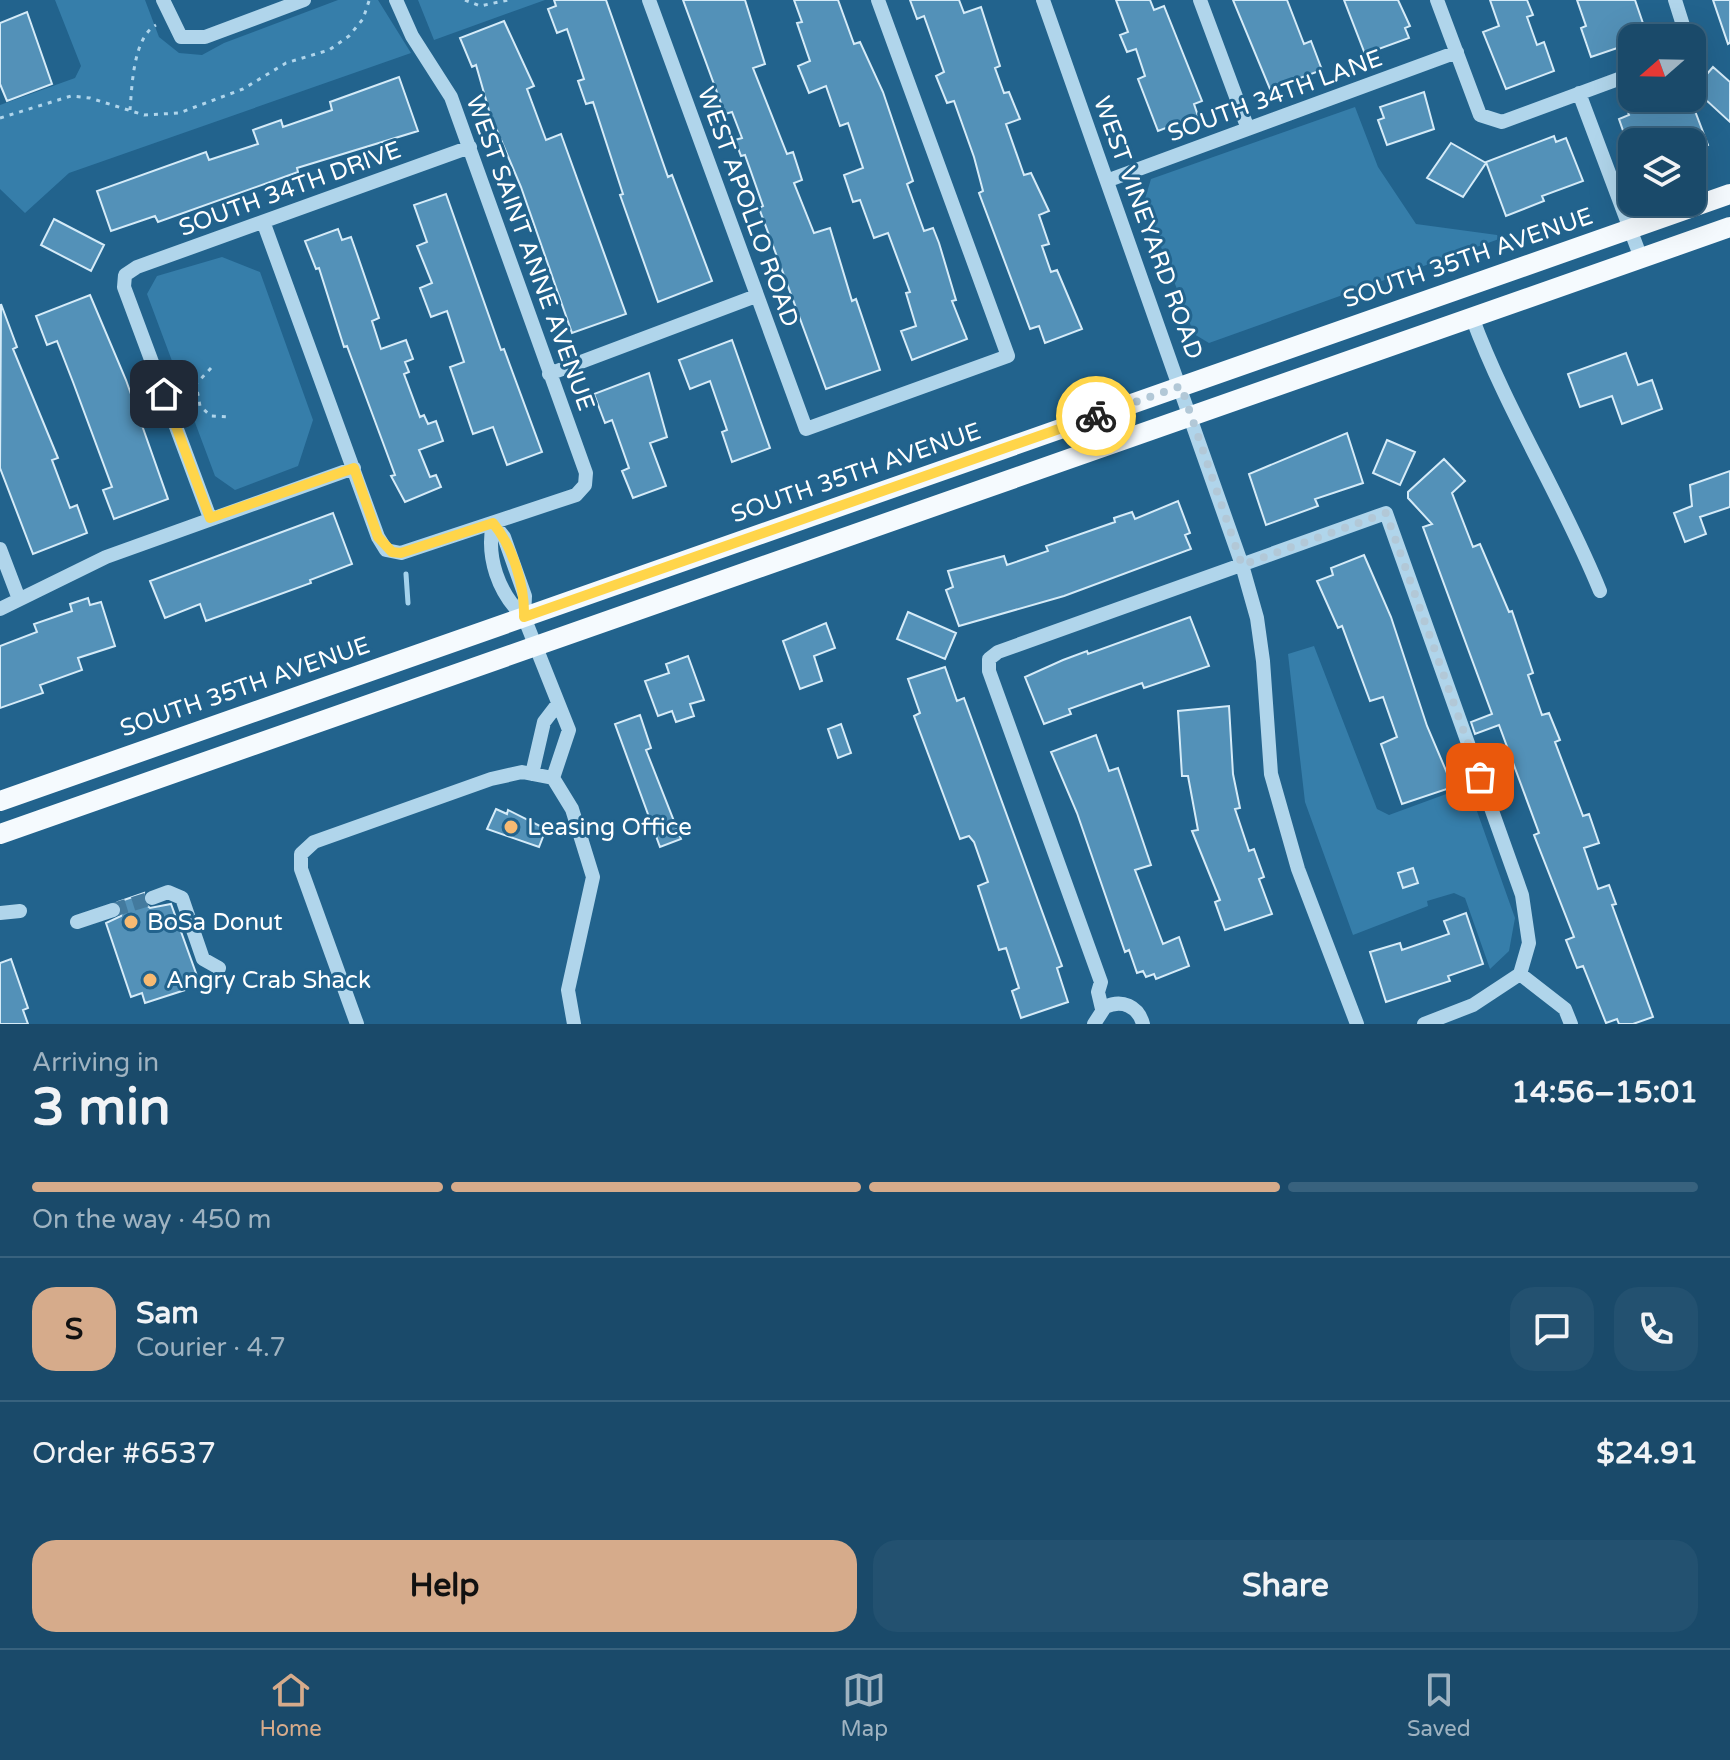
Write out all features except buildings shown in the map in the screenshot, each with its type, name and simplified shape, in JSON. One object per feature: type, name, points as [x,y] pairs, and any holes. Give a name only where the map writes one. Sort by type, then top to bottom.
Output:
[{"type":"main road","name":"SOUTH 35TH AVENUE","points":[[0,801],[1730,194]]},
{"type":"main road","points":[[0,834],[1730,227]]},
{"type":"street","points":[[163,0],[181,37],[205,37],[304,0]]},
{"type":"street","name":"WEST SAINT ANNE AVENUE","points":[[396,0],[412,36],[451,97],[586,473],[585,485],[576,495],[493,523]]},
{"type":"street","name":"WEST APOLLO ROAD","points":[[649,0],[806,429],[1008,356],[878,0]]},
{"type":"street","name":"WEST VINEYARD ROAD","points":[[1043,0],[1109,180],[1242,565],[1257,618],[1263,661],[1271,774],[1298,869],[1357,1024]]},
{"type":"street","points":[[1200,0],[1248,129]]},
{"type":"street","points":[[1437,0],[1480,115],[1502,122],[1618,79]]},
{"type":"street","points":[[1675,0],[1683,24]]},
{"type":"street","name":"SOUTH 34TH LANE","points":[[1109,180],[1457,52]]},
{"type":"street","points":[[1579,93],[1641,258]]},
{"type":"street","name":"SOUTH 34TH DRIVE","points":[[210,518],[124,287],[125,275],[137,267],[264,224],[470,147]]},
{"type":"street","points":[[264,224],[378,537],[386,550],[401,553],[493,523],[488,547],[508,602],[524,617],[569,730],[553,778]]},
{"type":"street","points":[[549,374],[756,296]]},
{"type":"street","points":[[1472,317],[1512,411],[1572,523],[1600,591]]},
{"type":"street","points":[[0,609],[98,560],[354,468]]},
{"type":"street","points":[[1094,1024],[1102,1009],[1098,992],[1101,982],[989,671],[989,659],[998,652],[1386,513],[1522,895],[1529,943],[1520,974],[1473,1005],[1424,1024]]},
{"type":"street","points":[[0,549],[19,599]]},
{"type":"street","points":[[532,774],[544,722],[557,705]]},
{"type":"street","points":[[357,1024],[301,869],[301,854],[306,846],[508,774],[553,778],[572,809],[593,877],[568,990],[574,1024]]},
{"type":"street","points":[[152,898],[168,892],[182,898],[203,959],[219,968]]},
{"type":"street","points":[[77,922],[113,910]]},
{"type":"street","points":[[0,913],[20,911]]},
{"type":"street","points":[[1520,974],[1565,1009],[1571,1024]]},
{"type":"street","points":[[1101,982],[1110,987],[1120,1003],[1135,1009],[1143,1024]]},
{"type":"street","points":[[1102,1009],[1120,1003]]},
{"type":"path","points":[[0,118],[71,96],[144,115],[179,113],[243,89],[286,63],[329,50],[349,36],[363,19],[369,1],[374,0]]},
{"type":"path","points":[[465,0],[480,6],[508,0]]},
{"type":"path","points":[[130,110],[134,74],[143,41],[150,28],[169,17]]},
{"type":"path","points":[[211,368],[196,384],[197,401],[211,416],[230,417]]},
{"type":"path","points":[[190,404],[197,401]]},
{"type":"shaded area","points":[[55,0],[145,0],[159,37],[179,53],[202,55],[224,43],[338,0],[378,0],[411,53],[69,173],[25,213],[0,189],[0,105],[75,78],[81,66]]},
{"type":"shaded area","points":[[418,0],[545,0],[434,40]]},
{"type":"shaded area","points":[[1355,107],[1378,167],[1416,224],[1497,235],[1499,239],[1209,343],[1194,334],[1144,202],[1151,179]]},
{"type":"shaded area","points":[[222,257],[260,272],[313,420],[298,466],[235,490],[215,476],[147,294],[157,276]]},
{"type":"shaded area","points":[[1314,646],[1377,809],[1389,815],[1468,786],[1515,918],[1509,951],[1490,969],[1465,898],[1454,893],[1427,901],[1428,906],[1353,935],[1305,802],[1288,654]]},
{"type":"waterway","points":[[406,574],[408,603]]},
{"type":"tunnel","points":[[113,910],[152,898]]},
{"type":"way so far","points":[[1096,416],[1181,386],[1242,565],[1386,513],[1480,777]]},
{"type":"place","name":"Leasing Office","points":[[511,827]]},
{"type":"place","name":"BoSa Donut","points":[[131,922]]},
{"type":"place","name":"Angry Crab Shack","points":[[150,980]]},
{"type":"route","points":[[164,394],[210,518],[354,468],[378,537],[386,550],[401,553],[493,523],[504,537],[525,596],[524,617],[1096,416]]}]
